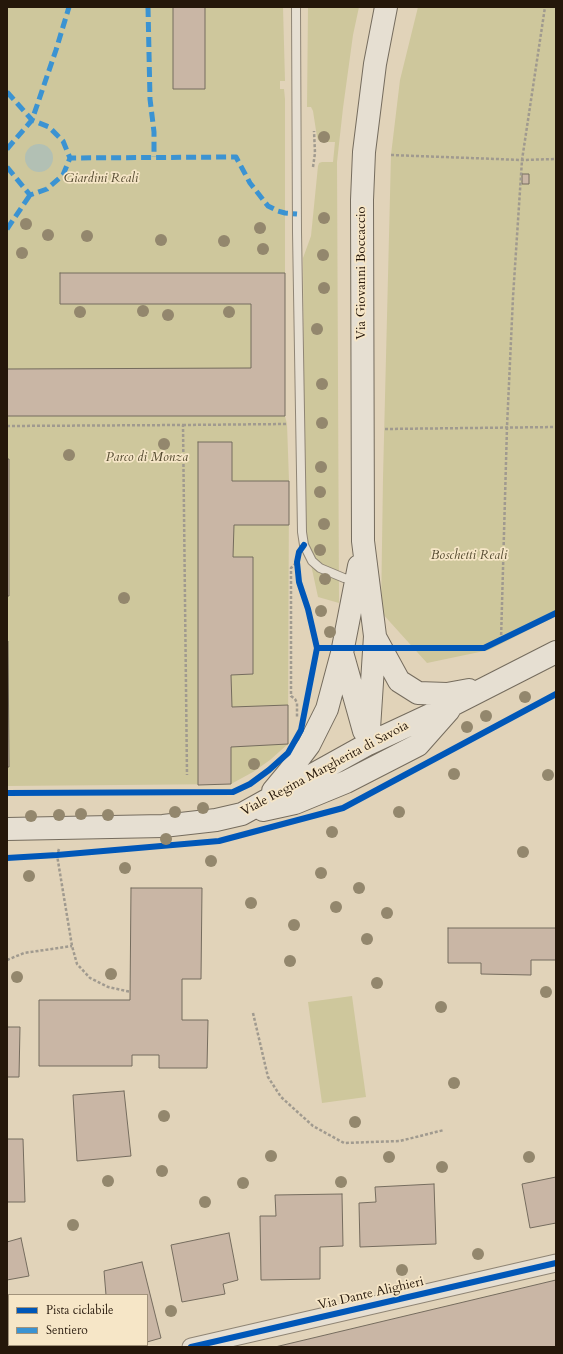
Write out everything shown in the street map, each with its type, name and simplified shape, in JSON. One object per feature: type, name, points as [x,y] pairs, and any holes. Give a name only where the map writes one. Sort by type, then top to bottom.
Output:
[{"type":"main road","name":"Via Giovanni Boccaccio","points":[[368,744],[375,636],[363,541],[362,200],[364,152],[375,64],[386,7]]},
{"type":"main road","name":"Via Giovanni Boccaccio","points":[[242,814],[273,791],[288,774],[309,745],[327,709],[342,653],[357,580],[363,541]]},
{"type":"main road","name":"Via Giovanni Boccaccio","points":[[375,636],[399,680],[418,693],[446,694],[486,688]]},
{"type":"main road","name":"Viale Regina Margherita di Savoia","points":[[7,829],[163,826],[216,820],[242,814],[368,744],[456,703],[556,652]]},
{"type":"main road","points":[[342,653],[368,744]]},
{"type":"main road","points":[[242,814],[295,803],[346,782],[418,745],[456,703]]},
{"type":"street","name":"Via Dante Alighieri","points":[[191,1347],[556,1263]]},
{"type":"lane","points":[[296,7],[297,232],[302,532],[304,545],[312,560],[320,568],[344,578],[357,580]]},
{"type":"path","points":[[508,637],[498,641],[513,297],[522,160],[545,7]]},
{"type":"path","points":[[313,128],[315,153]]},
{"type":"path","points":[[391,155],[522,160],[556,159]]},
{"type":"path","points":[[183,424],[187,775]]},
{"type":"path","points":[[7,426],[300,424]]},
{"type":"path","points":[[362,430],[556,427]]},
{"type":"path","points":[[300,724],[297,704],[295,699],[291,696],[291,568],[297,565],[299,552],[304,545]]},
{"type":"path","points":[[300,724],[304,715]]},
{"type":"path","points":[[65,828],[57,855],[72,946],[77,964],[90,978],[108,986],[130,992]]},
{"type":"path","points":[[50,855],[65,854]]},
{"type":"path","points":[[7,960],[24,953],[72,946]]},
{"type":"path","points":[[252,1013],[268,1076],[281,1097],[313,1126],[344,1143],[400,1141],[444,1130]]},
{"type":"green space","name":"Parco di Monza","points":[[7,7],[283,7],[285,81],[280,81],[280,89],[284,89],[285,99],[285,416],[287,424],[289,481],[288,744],[270,760],[253,772],[231,784],[7,786]]},
{"type":"green space","points":[[308,7],[359,7],[353,35],[337,162],[339,603],[318,597],[305,537],[303,258],[311,236],[318,166],[319,163],[322,162],[333,162],[335,142],[322,142],[318,140],[313,111],[311,107],[307,107]]},
{"type":"green space","name":"Boschetti Reali","points":[[418,7],[556,7],[556,616],[489,650],[427,663],[381,612],[391,155],[400,80]]},
{"type":"green space","points":[[352,996],[366,1097],[322,1103],[308,1002]]},
{"type":"shaded area","points":[[39,144],[49,148],[53,158],[49,168],[39,172],[29,168],[25,158],[29,148]]},
{"type":"building","points":[[173,7],[205,7],[205,89],[173,89]]},
{"type":"building","points":[[522,174],[529,174],[529,184],[522,184]]},
{"type":"building","points":[[60,273],[285,273],[285,416],[7,416],[7,369],[251,368],[251,304],[60,304]]},
{"type":"building","points":[[198,442],[232,442],[232,481],[289,481],[289,525],[234,525],[233,557],[253,557],[253,674],[231,675],[232,707],[288,705],[288,744],[231,747],[231,784],[198,785]]},
{"type":"building","points":[[7,459],[9,459],[9,596],[7,596]]},
{"type":"building","points":[[8,641],[9,767],[7,767]]},
{"type":"building","points":[[131,888],[202,888],[201,979],[182,979],[182,1020],[208,1020],[207,1068],[159,1068],[159,1055],[132,1055],[132,1066],[39,1066],[39,1000],[130,1000]]},
{"type":"building","points":[[448,928],[556,928],[556,960],[531,960],[531,975],[481,974],[481,963],[448,963]]},
{"type":"building","points":[[7,1027],[20,1027],[19,1077],[7,1077]]},
{"type":"building","points":[[124,1091],[131,1156],[77,1161],[73,1095]]},
{"type":"building","points":[[7,1139],[23,1139],[25,1202],[7,1202]]},
{"type":"building","points":[[556,1177],[556,1223],[530,1228],[522,1184]]},
{"type":"building","points":[[434,1184],[436,1244],[360,1247],[359,1203],[376,1202],[375,1187]]},
{"type":"building","points":[[342,1194],[343,1246],[320,1247],[320,1279],[261,1280],[260,1216],[276,1216],[275,1195]]},
{"type":"building","points":[[229,1233],[238,1280],[223,1284],[225,1294],[182,1302],[171,1245]]},
{"type":"building","points":[[21,1238],[29,1276],[7,1280],[7,1242]]},
{"type":"building","points":[[142,1262],[161,1338],[148,1342],[148,1294],[106,1294],[104,1271]]},
{"type":"building","points":[[556,1280],[556,1347],[275,1347]]},
{"type":"building","points":[[7,1334],[8,1346],[43,1346],[43,1347],[7,1347]]},
{"type":"building","points":[[43,1346],[132,1346],[129,1347]]},
{"type":"marked path","points":[[7,149],[32,120],[69,7]]},
{"type":"marked path","points":[[148,7],[150,99],[154,132],[154,157]]},
{"type":"marked path","points":[[7,92],[32,120],[49,127],[63,141],[70,158]]},
{"type":"marked path","points":[[7,167],[30,195],[47,189],[63,175],[70,158],[236,157],[250,183],[268,206],[285,213],[297,214]]},
{"type":"marked path","points":[[7,229],[30,195]]},
{"type":"cycle path","points":[[7,793],[233,792],[250,784],[269,770],[288,753],[301,730],[317,648],[308,609],[299,582],[297,562],[299,552],[304,545]]},
{"type":"cycle path","points":[[317,648],[484,648],[556,613]]},
{"type":"cycle path","points":[[7,858],[219,841],[343,808],[556,694]]},
{"type":"cycle path","points":[[191,1347],[556,1263]]},
{"type":"park label","name":"Giardini Reali","points":[[101,179]]}]
